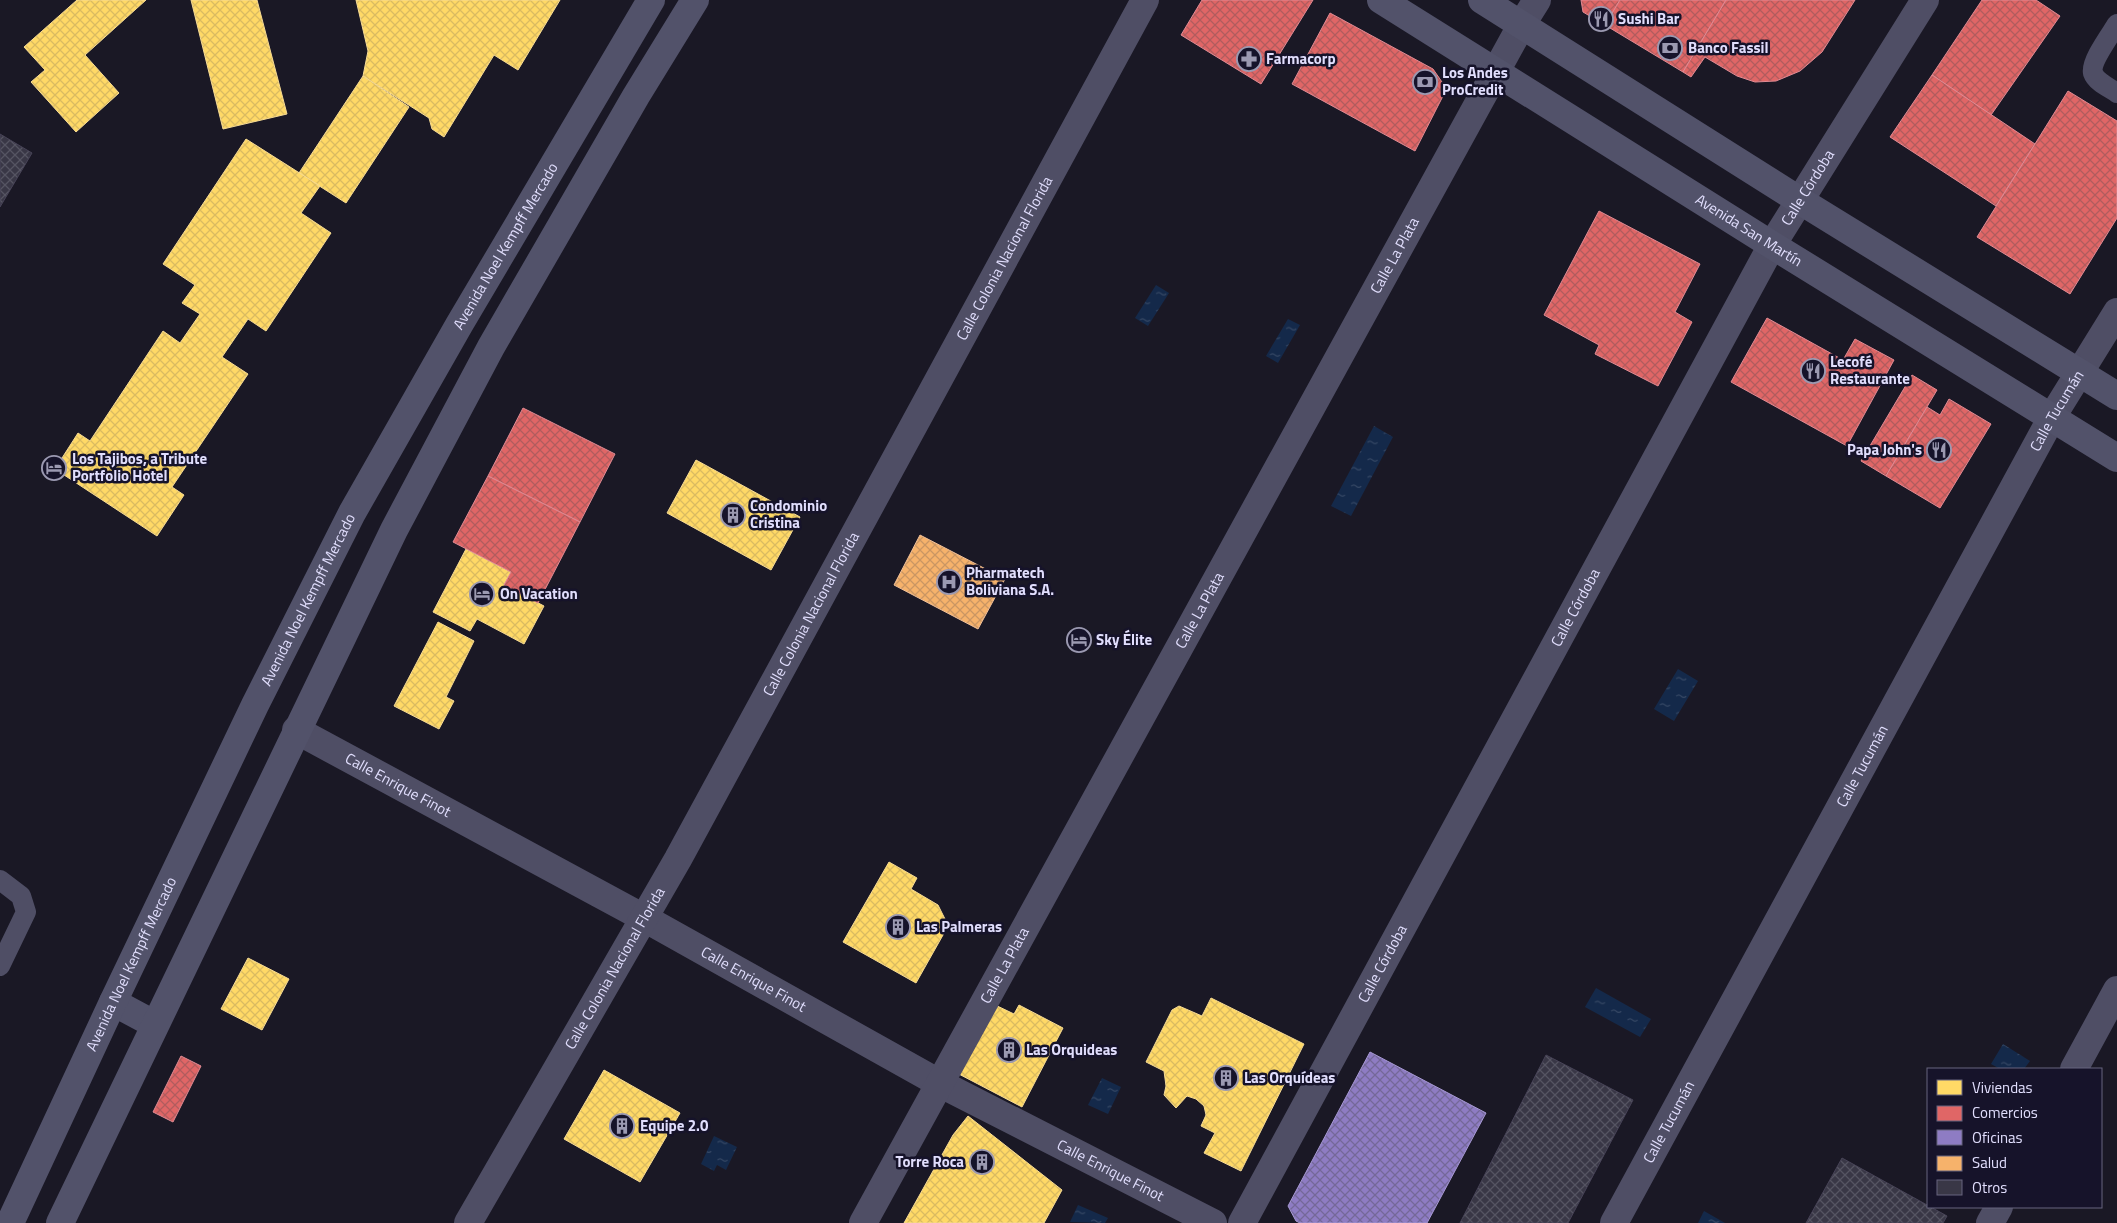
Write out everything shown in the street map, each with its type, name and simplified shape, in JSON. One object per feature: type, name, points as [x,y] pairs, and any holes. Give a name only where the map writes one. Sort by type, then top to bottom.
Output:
[{"type":"main road","name":"Avenida Noel Kempff Mercado","points":[[10,1223],[255,705],[352,513],[459,325],[650,0]]},
{"type":"main road","points":[[60,1223],[154,1024],[394,530],[491,347],[631,104],[694,0]]},
{"type":"main road","name":"Avenida San Martín","points":[[1381,0],[2117,458]]},
{"type":"main road","points":[[1482,0],[1799,200],[2117,396]]},
{"type":"main road","points":[[113,1002],[154,1024]]},
{"type":"main road","points":[[28,1185],[30,1223]]},
{"type":"street","name":"Calle Colonia Nacional Florida","points":[[468,1223],[678,859],[1146,0]]},
{"type":"street","name":"Calle La Plata","points":[[863,1223],[1522,24],[1537,0]]},
{"type":"street","name":"Calle Córdoba","points":[[1242,1223],[1772,245],[1925,0]]},
{"type":"street","name":"Calle Tucumán","points":[[1614,1223],[2052,417],[2117,312]]},
{"type":"street","name":"Calle Enrique Finot","points":[[296,730],[644,918],[939,1083],[1213,1223]]},
{"type":"street","points":[[2075,1068],[2117,990]]},
{"type":"street","points":[[1990,1223],[1998,1208]]},
{"type":"lane","points":[[2117,24],[2093,64],[2093,73],[2098,80],[2117,93]]},
{"type":"lane","points":[[0,880],[21,896],[26,912],[0,966]]},
{"type":"water","points":[[1156,285],[1169,293],[1148,326],[1135,318]]},
{"type":"water","points":[[1288,319],[1300,325],[1278,363],[1266,356]]},
{"type":"water","points":[[1374,426],[1393,437],[1351,516],[1331,506]]},
{"type":"water","points":[[1678,669],[1698,681],[1674,721],[1654,709]]},
{"type":"water","points":[[1596,988],[1651,1019],[1640,1037],[1585,1007]]},
{"type":"water","points":[[2003,1044],[2030,1061],[2025,1068],[1998,1068],[1991,1064]]},
{"type":"water","points":[[1102,1078],[1121,1087],[1108,1114],[1088,1105]]},
{"type":"water","points":[[714,1136],[737,1147],[726,1170],[717,1165],[714,1171],[701,1164]]},
{"type":"water","points":[[1078,1205],[1108,1218],[1105,1223],[1070,1222]]},
{"type":"water","points":[[1704,1211],[1725,1223],[1698,1223]]},
{"type":"building: Viviendas","points":[[77,0],[146,0],[85,55],[119,93],[76,132],[31,82],[45,70],[24,47]]},
{"type":"building: Viviendas","points":[[191,0],[257,0],[287,114],[223,129]]},
{"type":"building: Viviendas","points":[[356,0],[560,0],[518,70],[494,55],[444,137],[432,129],[429,118],[363,76],[368,51]]},
{"type":"building: Viviendas","points":[[363,76],[409,107],[346,203],[299,173]]},
{"type":"building: Viviendas","points":[[246,139],[320,186],[301,213],[331,233],[266,331],[248,319],[222,357],[248,374],[172,487],[184,495],[157,536],[55,469],[78,433],[90,441],[163,331],[180,343],[200,314],[182,303],[195,285],[163,264]]},
{"type":"building: Viviendas","name":"Condominio Cristina","points":[[696,460],[800,517],[771,570],[667,513]]},
{"type":"building: Viviendas","name":"On Vacation","points":[[466,549],[511,572],[504,585],[544,606],[524,644],[477,619],[470,631],[433,612]]},
{"type":"building: Viviendas","points":[[438,622],[474,641],[446,697],[454,701],[439,729],[394,706]]},
{"type":"building: Viviendas","name":"Las Palmeras","points":[[889,862],[917,878],[911,889],[938,905],[945,919],[943,935],[916,983],[843,942]]},
{"type":"building: Viviendas","points":[[248,958],[289,979],[262,1030],[221,1009]]},
{"type":"building: Viviendas","name":"Las Orquídeas","points":[[1211,998],[1304,1044],[1241,1171],[1204,1153],[1215,1133],[1201,1126],[1206,1115],[1204,1106],[1196,1099],[1187,1096],[1176,1108],[1164,1095],[1166,1086],[1164,1071],[1146,1062],[1172,1010],[1179,1006],[1202,1016]]},
{"type":"building: Viviendas","name":"Las Orquideas","points":[[991,1003],[1014,1014],[1019,1005],[1063,1028],[1022,1107],[955,1072]]},
{"type":"building: Viviendas","name":"Equipe 2.0","points":[[604,1070],[680,1113],[640,1182],[564,1139]]},
{"type":"building: Viviendas","name":"Torre Roca","points":[[968,1116],[1062,1190],[1044,1223],[904,1223],[953,1135]]},
{"type":"building: Comercios","name":"Farmacorp","points":[[1202,0],[1313,0],[1261,84],[1181,35]]},
{"type":"building: Comercios","name":"Sushi Bar","points":[[1581,0],[1620,0],[1605,25],[1583,12]]},
{"type":"building: Comercios","name":"Banco Fassil","points":[[1620,0],[1726,0],[1683,72],[1605,25]]},
{"type":"building: Comercios","points":[[1726,0],[1855,0],[1822,52],[1800,71],[1776,81],[1755,82],[1737,76],[1705,57],[1691,77],[1683,72]]},
{"type":"building: Comercios","points":[[1982,0],[2036,0],[2060,16],[1991,115],[1932,75]]},
{"type":"building: Comercios","points":[[1330,13],[1433,69],[1442,82],[1443,96],[1415,151],[1292,84]]},
{"type":"building: Comercios","points":[[1932,75],[2035,144],[1996,206],[1890,137]]},
{"type":"building: Comercios","points":[[2068,91],[2117,121],[2117,218],[2070,294],[1977,237]]},
{"type":"building: Comercios","points":[[1599,211],[1700,264],[1675,312],[1692,322],[1658,386],[1595,354],[1599,345],[1544,315]]},
{"type":"building: Comercios","name":"Lecofé Restaurante","points":[[1767,318],[1843,360],[1855,339],[1894,360],[1847,446],[1731,382]]},
{"type":"building: Comercios","points":[[1912,375],[1937,390],[1886,476],[1861,461]]},
{"type":"building: Comercios","name":"Papa John's","points":[[1949,399],[1991,424],[1940,508],[1886,476],[1927,407],[1940,415]]},
{"type":"building: Comercios","points":[[523,408],[615,454],[580,522],[488,476]]},
{"type":"building: Comercios","points":[[488,476],[580,522],[538,603],[504,585],[511,572],[453,542]]},
{"type":"building: Comercios","points":[[181,1056],[201,1066],[173,1122],[153,1112]]},
{"type":"building: Oficinas","points":[[1370,1052],[1486,1113],[1427,1223],[1300,1223],[1296,1221],[1288,1206]]},
{"type":"building: Salud","name":"Pharmatech Boliviana S.A.","points":[[920,535],[1005,579],[978,629],[894,585]]},
{"type":"building: Otros","points":[[0,134],[32,153],[0,207]]},
{"type":"building: Otros","points":[[1546,1055],[1633,1100],[1568,1223],[1460,1223]]},
{"type":"building: Otros","points":[[1842,1158],[1927,1205],[1927,1208],[1933,1208],[1947,1216],[1943,1223],[1806,1223]]},
{"type":"place","name":"Sushi Bar","points":[[1601,19]]},
{"type":"place","name":"Banco Fassil","points":[[1670,48]]},
{"type":"place","name":"Farmacorp","points":[[1249,59]]},
{"type":"place","name":"Los Andes ProCredit","points":[[1425,82]]},
{"type":"place","name":"Lecofé Restaurante","points":[[1813,371]]},
{"type":"place","name":"Papa John's","points":[[1939,450]]},
{"type":"place","name":"Los Tajibos, a Tribute Portfolio Hotel","points":[[54,468]]},
{"type":"place","name":"Condominio Cristina","points":[[733,515]]},
{"type":"place","name":"Pharmatech Boliviana S.A.","points":[[949,582]]},
{"type":"place","name":"On Vacation","points":[[482,594]]},
{"type":"place","name":"Sky Élite","points":[[1079,640]]},
{"type":"place","name":"Las Palmeras","points":[[898,927]]},
{"type":"place","name":"Las Orquideas","points":[[1009,1050]]},
{"type":"place","name":"Las Orquídeas","points":[[1226,1078]]},
{"type":"place","name":"Equipe 2.0","points":[[622,1126]]},
{"type":"place","name":"Torre Roca","points":[[982,1162]]}]
